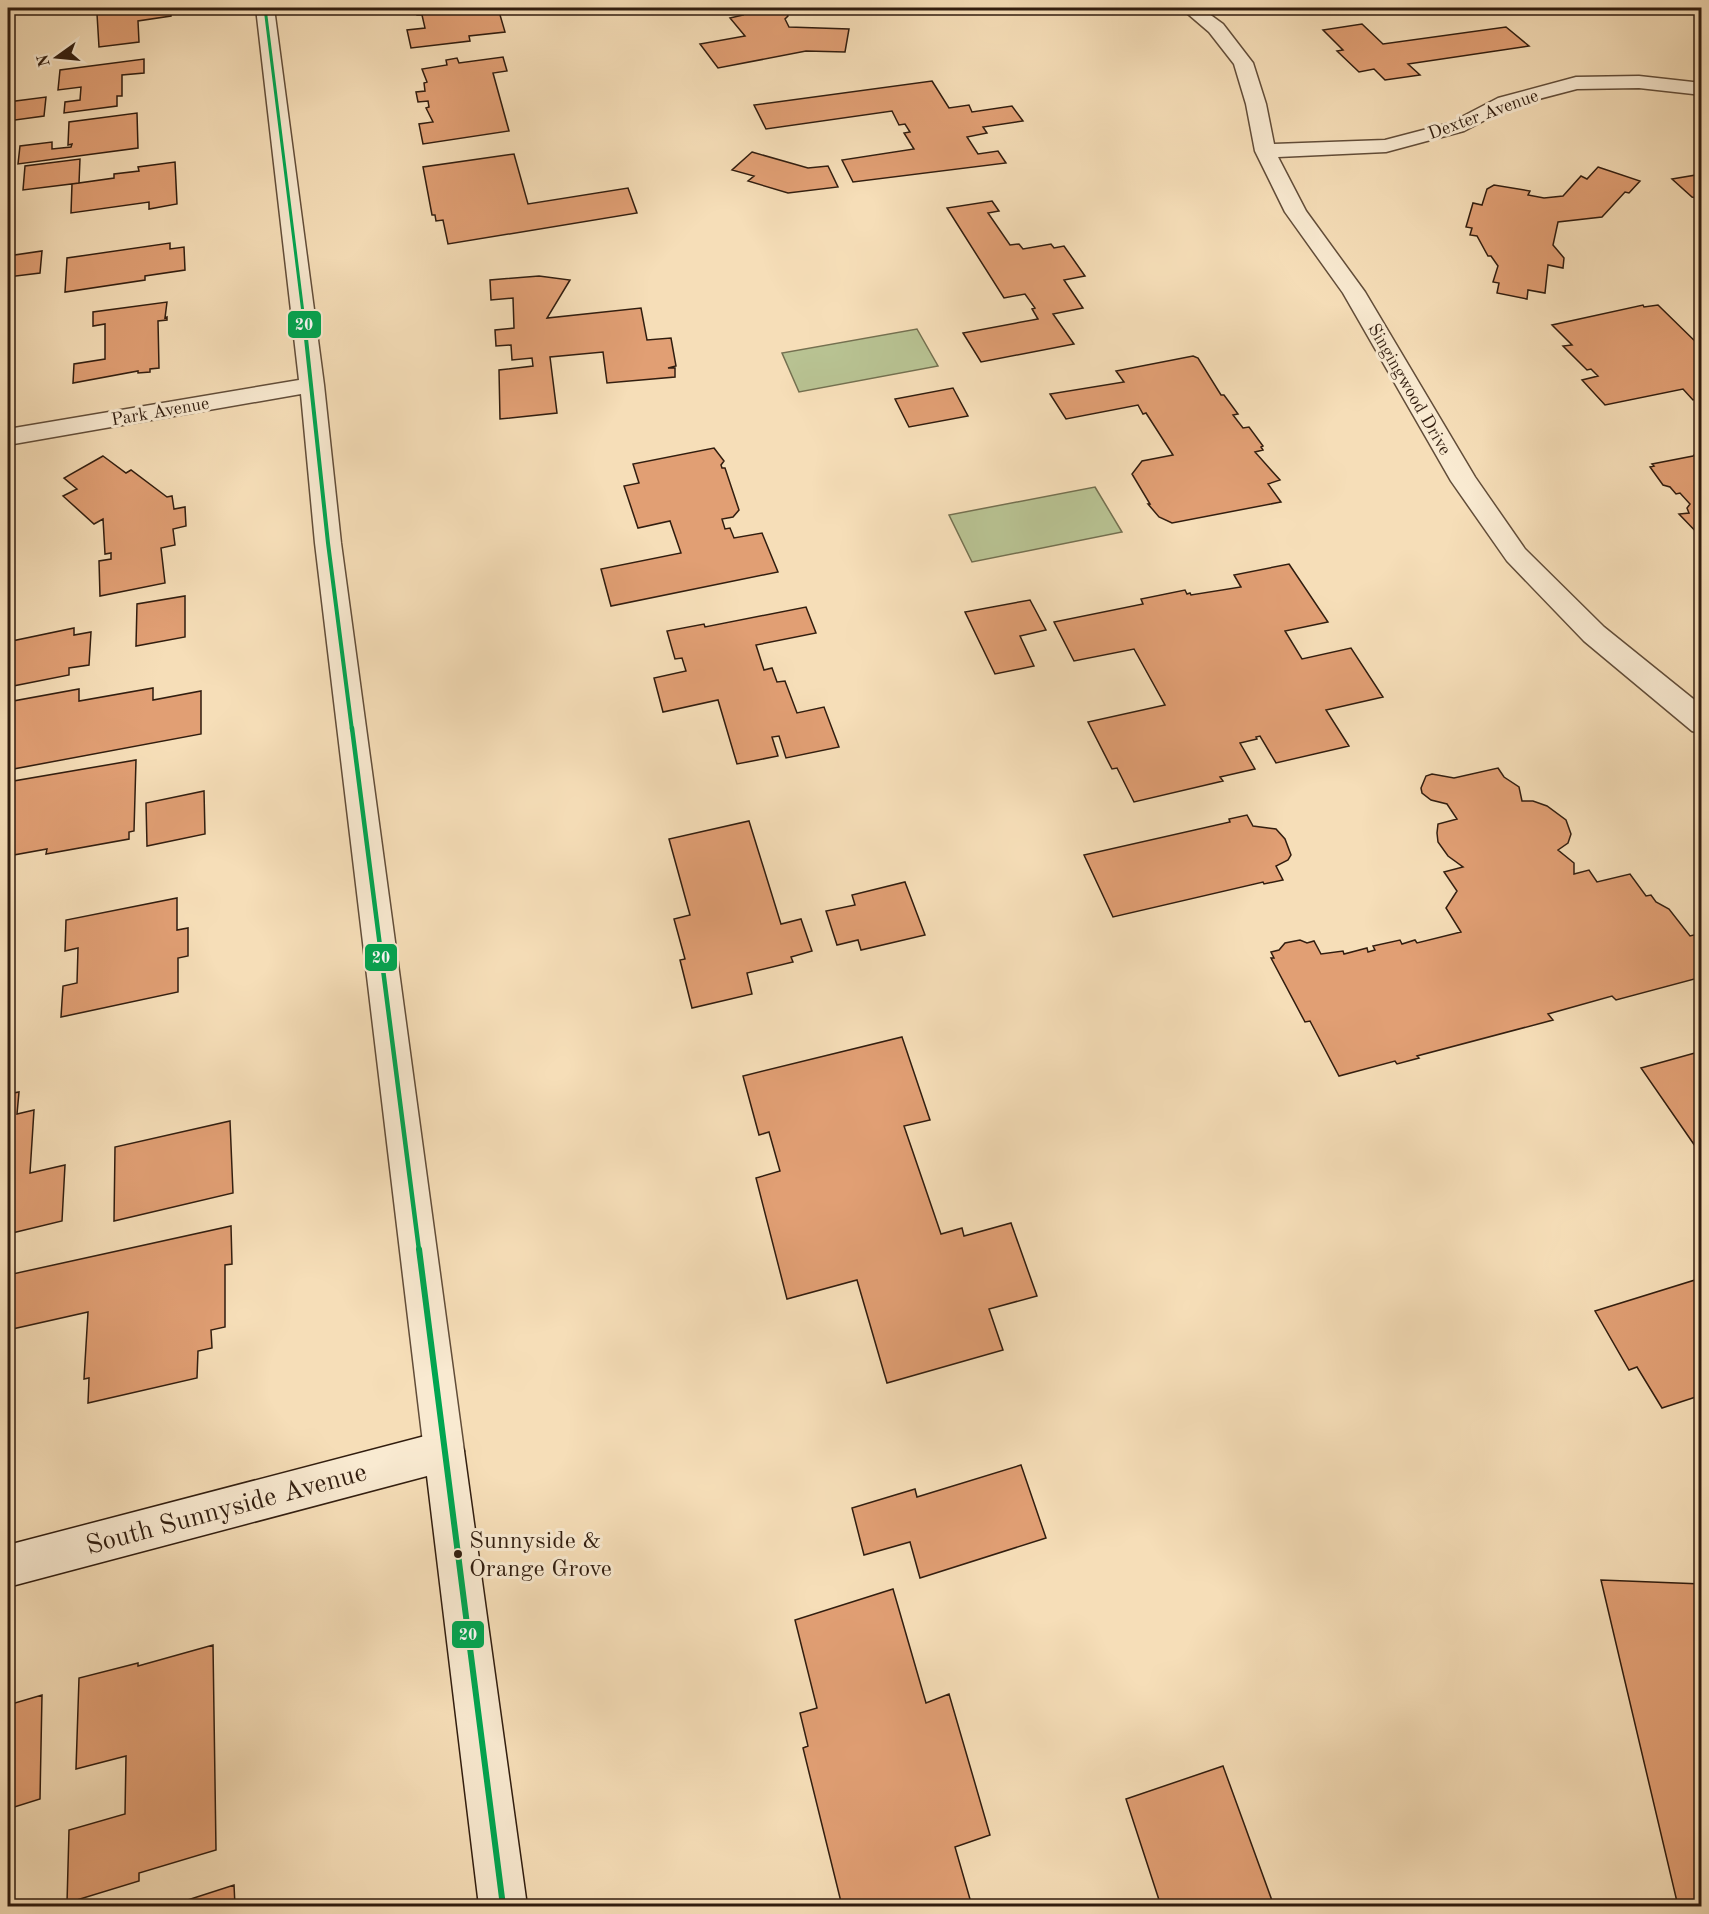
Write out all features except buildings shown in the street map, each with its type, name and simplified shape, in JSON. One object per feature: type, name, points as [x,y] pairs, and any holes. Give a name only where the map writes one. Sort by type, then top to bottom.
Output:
[{"type":"street","points":[[265,8],[312,385],[328,543],[503,1906]]},
{"type":"street","name":"Singingwood Drive","points":[[1190,8],[1216,28],[1243,63],[1256,104],[1265,151],[1296,212],[1354,292],[1464,482],[1516,555],[1594,634],[1701,723]]},
{"type":"street","name":"Dexter Avenue","points":[[1265,151],[1386,146],[1457,128],[1505,102],[1576,83],[1639,82],[1701,89]]},
{"type":"street","name":"Park Avenue","points":[[8,436],[312,385]]},
{"type":"street","name":"South Sunnyside Avenue","points":[[8,1566],[444,1451]]},
{"type":"green space","points":[[917,329],[938,366],[799,392],[782,353]]},
{"type":"green space","points":[[1095,487],[1122,532],[972,562],[949,515]]},
{"type":"transit line","name":"20","points":[[265,8],[312,385],[328,543],[503,1906]]},
{"type":"place","name":"Sunnyside & Orange Grove","points":[[458,1554]]}]
